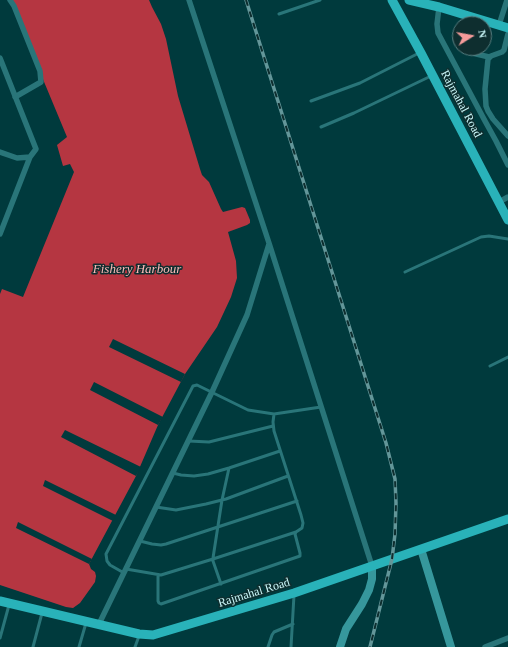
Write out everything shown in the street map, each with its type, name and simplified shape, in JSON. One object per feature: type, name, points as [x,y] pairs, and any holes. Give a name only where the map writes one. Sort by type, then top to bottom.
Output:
[{"type":"main road","name":"Rajmahal Road","points":[[392,0],[508,220]]},
{"type":"main road","points":[[409,0],[439,7],[508,28]]},
{"type":"main road","name":"Rajmahal Road","points":[[0,602],[140,634],[153,635],[294,594],[508,519]]},
{"type":"street","points":[[10,0],[14,6],[40,71],[41,82],[15,97]]},
{"type":"street","points":[[189,0],[256,202],[372,566],[370,590],[346,630],[340,647]]},
{"type":"street","points":[[499,25],[507,0]]},
{"type":"street","points":[[439,7],[437,24],[438,33],[508,165]]},
{"type":"street","points":[[484,56],[489,57],[502,52],[504,50],[508,34]]},
{"type":"street","points":[[489,57],[485,89],[486,106],[493,120],[508,136]]},
{"type":"street","points":[[0,58],[36,148],[30,158],[0,234]]},
{"type":"street","points":[[0,152],[17,158],[30,158]]},
{"type":"street","points":[[499,202],[508,197]]},
{"type":"street","points":[[99,624],[212,392],[247,316],[269,243]]},
{"type":"street","points":[[421,550],[451,647]]},
{"type":"street","points":[[485,647],[508,638]]},
{"type":"lane","points":[[279,14],[320,0]]},
{"type":"lane","points":[[311,101],[360,83],[421,53]]},
{"type":"lane","points":[[321,127],[432,76]]},
{"type":"lane","points":[[405,272],[481,237],[489,236],[508,239]]},
{"type":"lane","points":[[490,366],[508,357]]},
{"type":"lane","points":[[274,414],[273,426],[301,515],[302,528],[296,532],[158,575],[125,571],[110,565],[107,561],[106,554],[193,386],[197,385],[248,410],[274,414],[321,407]]},
{"type":"lane","points":[[188,441],[209,442],[273,426]]},
{"type":"lane","points":[[173,473],[194,476],[217,472],[280,451]]},
{"type":"lane","points":[[221,584],[213,559],[222,500],[229,468]]},
{"type":"lane","points":[[156,507],[171,510],[182,510],[222,500],[288,476]]},
{"type":"lane","points":[[140,540],[161,545],[297,501]]},
{"type":"lane","points":[[158,575],[158,601],[161,604],[298,558],[300,554],[295,536],[296,532]]},
{"type":"lane","points":[[292,647],[294,594]]},
{"type":"lane","points":[[0,638],[9,604]]},
{"type":"lane","points":[[34,647],[43,611]]},
{"type":"lane","points":[[79,647],[87,621]]},
{"type":"lane","points":[[268,647],[274,632],[293,624]]},
{"type":"lane","points":[[135,647],[140,634]]},
{"type":"water","name":"Fishery Harbour","points":[[10,0],[149,0],[161,24],[166,39],[178,96],[202,175],[209,182],[223,212],[242,207],[245,208],[250,220],[250,223],[247,225],[228,232],[236,261],[237,278],[231,297],[217,327],[185,374],[158,425],[136,476],[89,564],[91,569],[95,572],[95,582],[80,603],[73,608],[0,585],[0,294],[2,289],[23,297],[74,172],[70,164],[63,166],[57,145],[67,137]]},
{"type":"pier","points":[[113,339],[185,374],[181,382],[109,347]]},
{"type":"pier","points":[[94,382],[163,417],[158,425],[90,390]]},
{"type":"pier","points":[[65,430],[141,467],[136,476],[61,437]]},
{"type":"pier","points":[[45,480],[116,515],[113,521],[43,486]]},
{"type":"pier","points":[[18,522],[92,559],[89,564],[16,528]]},
{"type":"railway","points":[[246,0],[386,443],[395,479],[395,534],[392,559],[370,647]]}]
